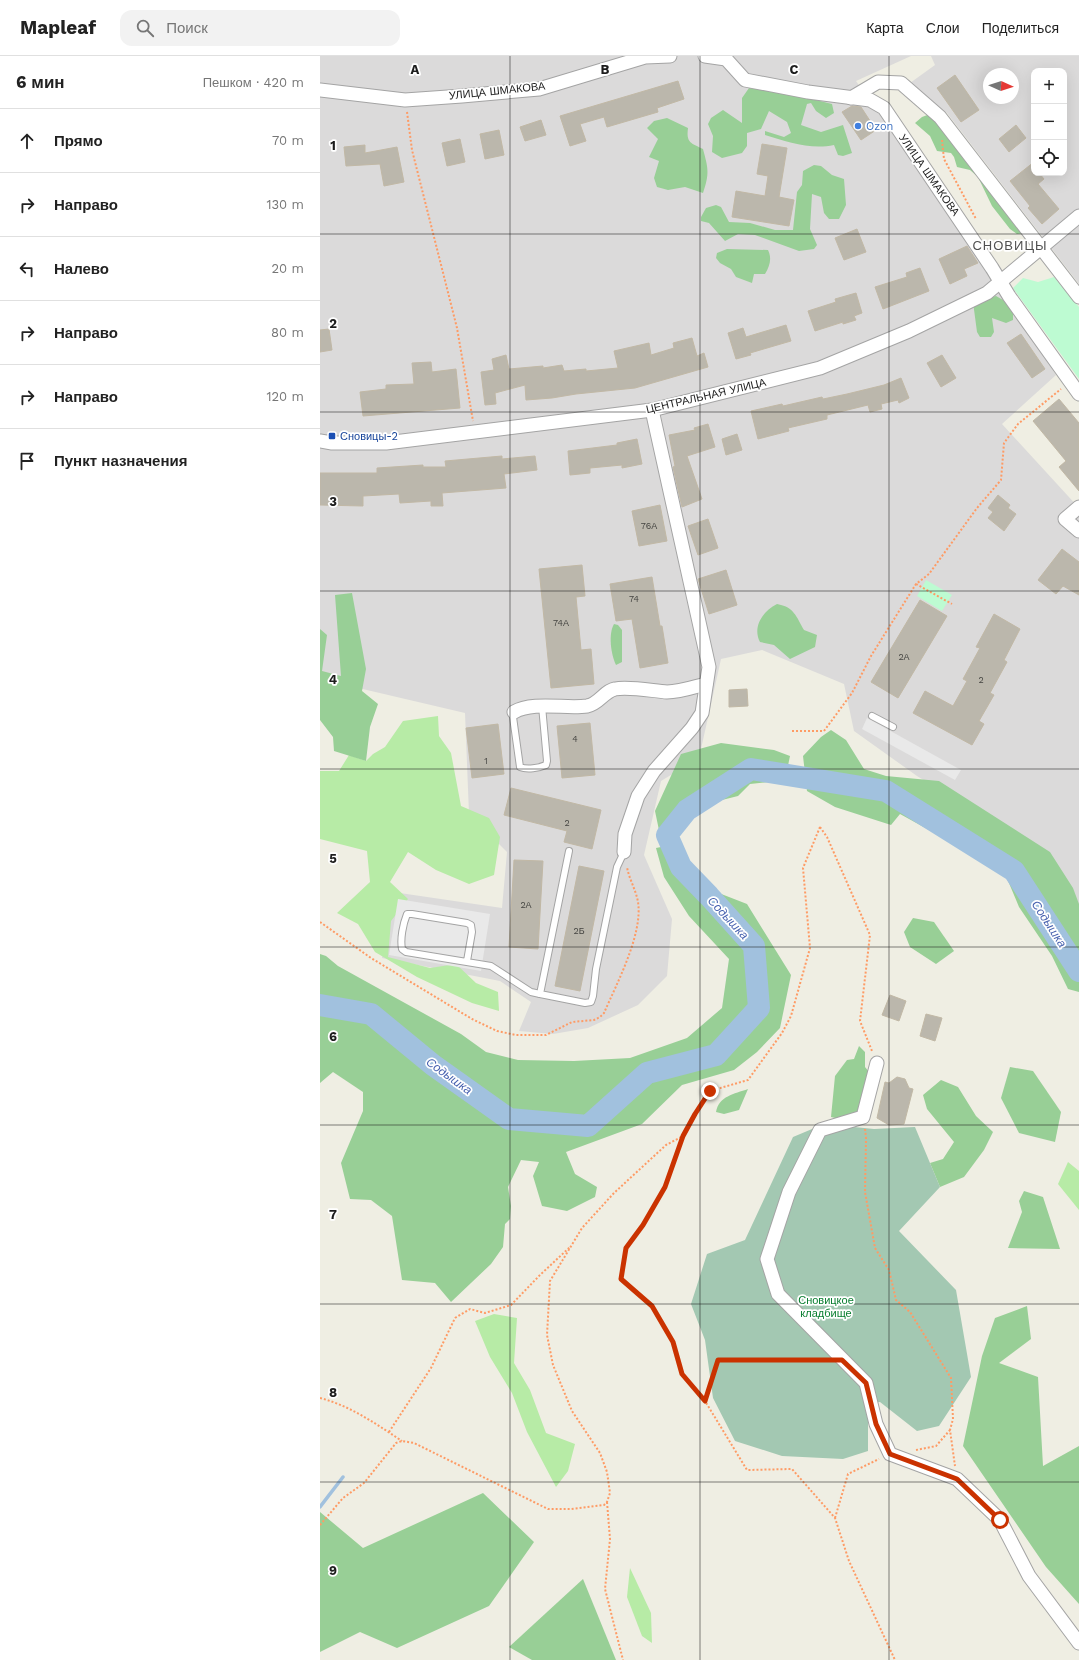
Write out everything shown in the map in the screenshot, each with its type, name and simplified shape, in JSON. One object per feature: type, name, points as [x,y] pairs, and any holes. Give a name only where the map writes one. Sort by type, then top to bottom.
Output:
[{"type":"street","name":"УЛИЦА ШМАКОВА","points":[[320,90],[405,100],[539,89],[645,57],[670,56]]},
{"type":"street","name":"УЛИЦА ШМАКОВА","points":[[706,56],[726,58],[745,80],[870,100],[884,108],[969,232],[1009,296],[1079,394]]},
{"type":"street","points":[[851,98],[878,82],[901,84],[940,117],[1079,297]]},
{"type":"street","points":[[1040,248],[1079,216]]},
{"type":"street","name":"ЦЕНТРАЛЬНАЯ УЛИЦА","points":[[320,442],[386,443],[652,410],[820,368],[909,331],[987,293],[1040,248]]},
{"type":"street","points":[[624,852],[625,834],[638,796],[654,771],[692,728],[702,713],[709,667],[652,410]]},
{"type":"street","points":[[1079,507],[1065,519],[1079,531]]},
{"type":"street","points":[[514,712],[519,709],[542,706],[588,706],[598,702],[606,693],[615,689],[669,692],[706,684]]},
{"type":"street","points":[[877,1063],[863,1117],[820,1130],[788,1192],[767,1259],[778,1294],[866,1383],[876,1424],[890,1454],[957,1479],[1000,1520],[1029,1576],[1079,1643]]},
{"type":"lane","points":[[514,712],[513,717],[518,763],[520,767],[542,767],[546,765],[547,761],[542,706]]},
{"type":"lane","points":[[872,716],[893,727]]},
{"type":"lane","points":[[540,994],[569,851]]},
{"type":"lane","points":[[467,961],[472,932],[471,925],[451,920],[407,914],[401,943],[402,949],[406,952],[491,966],[531,992],[585,1003],[591,1002],[594,996],[596,969],[617,867],[624,852]]},
{"type":"path","points":[[405,100],[412,150],[457,328],[475,432]]},
{"type":"path","points":[[945,124],[941,137],[944,159],[979,226]]},
{"type":"path","points":[[792,731],[824,731],[852,692],[871,656],[916,584],[929,574],[968,519],[1001,480],[1004,443],[1018,424],[1070,381]]},
{"type":"path","points":[[916,584],[952,604]]},
{"type":"path","points":[[877,1063],[860,1021],[870,935],[827,837],[820,827],[803,868],[810,948],[791,1016],[782,1033],[748,1080],[710,1091],[695,1114],[683,1136],[665,1187],[643,1225],[626,1248],[621,1279],[652,1306],[673,1342],[682,1374],[705,1401],[747,1470],[792,1469],[836,1518],[849,1561],[894,1660]]},
{"type":"path","points":[[863,1117],[866,1138],[865,1192],[876,1248],[889,1270],[896,1300],[910,1312],[951,1378],[953,1419],[950,1430],[957,1479]]},
{"type":"path","points":[[623,1660],[605,1589],[610,1539],[608,1502],[610,1493],[607,1472],[600,1454],[572,1411],[553,1365],[548,1335],[550,1281],[582,1228],[614,1193],[666,1145],[683,1136]]},
{"type":"path","points":[[389,1432],[431,1368],[455,1318],[470,1309],[485,1312],[511,1305],[572,1245]]},
{"type":"path","points":[[705,1401],[718,1360],[842,1360]]},
{"type":"path","points":[[320,1398],[336,1402],[353,1410],[402,1441],[414,1443],[548,1509],[593,1507],[604,1505],[608,1502]]},
{"type":"path","points":[[913,1450],[936,1446],[950,1430]]},
{"type":"path","points":[[320,1525],[343,1498],[364,1483],[396,1444],[402,1441]]},
{"type":"path","points":[[836,1518],[848,1474],[890,1454]]},
{"type":"shaded area","points":[[320,56],[911,56],[856,81],[959,228],[973,244],[1056,375],[1002,424],[1079,508],[1079,908],[1011,834],[917,776],[854,731],[844,684],[762,650],[721,659],[699,758],[661,781],[644,855],[672,919],[667,976],[638,1005],[588,1028],[553,1034],[519,1031],[531,1002],[500,981],[382,958],[393,892],[502,908],[507,852],[469,814],[465,713],[320,679]]},
{"type":"shaded area","points":[[931,56],[1079,56],[1079,284],[947,113],[910,83],[935,65]]},
{"type":"shaded area","points":[[867,718],[961,770],[955,780],[862,729]]},
{"type":"shaded area","points":[[398,899],[490,914],[481,971],[389,955]]},
{"type":"green space","points":[[749,88],[784,92],[832,104],[834,113],[826,118],[816,111],[811,103],[807,104],[801,125],[821,132],[843,125],[852,153],[843,156],[838,155],[834,145],[817,147],[808,146],[790,143],[765,135],[765,131],[784,137],[791,133],[787,122],[769,111],[761,129],[747,133],[747,146],[742,153],[722,158],[712,152],[713,136],[708,124],[711,118],[723,110],[742,123],[742,98]]},
{"type":"green space","points":[[930,114],[1027,233],[1017,234],[1010,229],[992,206],[978,177],[970,170],[957,167],[951,153],[937,151],[930,136],[915,123],[922,117]]},
{"type":"green space","points":[[667,118],[688,128],[688,137],[690,142],[703,149],[708,171],[703,193],[685,187],[668,190],[657,187],[654,178],[659,161],[649,157],[658,139],[647,128],[654,121]]},
{"type":"green space","points":[[814,165],[821,166],[832,175],[844,179],[846,205],[839,219],[829,219],[824,213],[821,197],[812,194],[810,229],[817,245],[814,249],[799,251],[755,235],[738,234],[725,241],[709,223],[701,221],[701,217],[706,208],[716,205],[721,207],[729,222],[750,223],[775,230],[793,230],[797,192],[802,185],[803,171]]},
{"type":"green space","points":[[727,249],[768,250],[770,262],[765,274],[754,274],[752,283],[736,277],[731,269],[720,263],[716,258],[717,253]]},
{"type":"green space","points":[[1054,277],[1079,307],[1079,379],[1013,288],[1023,278],[1038,282]]},
{"type":"green space","points":[[996,296],[1003,300],[1013,310],[1013,320],[1006,323],[992,318],[994,332],[991,337],[980,337],[977,332],[973,302]]},
{"type":"green space","points":[[926,580],[952,595],[942,611],[917,596]]},
{"type":"green space","points":[[352,593],[366,669],[362,691],[378,704],[370,727],[366,761],[334,751],[333,737],[320,720],[320,629],[327,635],[322,671],[341,676],[335,595]]},
{"type":"green space","points":[[777,604],[783,605],[791,610],[804,630],[817,635],[815,647],[790,659],[774,645],[760,642],[757,631],[760,620],[767,611]]},
{"type":"green space","points":[[614,624],[618,625],[622,630],[622,662],[616,665],[611,644],[611,633]]},
{"type":"green space","points":[[438,716],[439,736],[451,753],[461,806],[489,818],[500,837],[494,875],[469,884],[436,870],[408,852],[390,882],[408,899],[391,921],[388,957],[430,968],[456,964],[476,983],[498,992],[499,1011],[472,1003],[417,977],[375,952],[358,924],[337,913],[370,882],[367,851],[320,839],[320,771],[339,771],[349,755],[366,761],[373,754],[385,747],[403,721]]},
{"type":"green space","points":[[831,730],[846,740],[864,769],[886,776],[939,781],[1050,852],[1073,888],[1079,904],[1079,992],[1068,989],[1052,956],[1019,907],[1006,876],[949,841],[900,814],[891,825],[835,807],[807,791],[803,756],[821,737]]},
{"type":"green space","points":[[721,743],[774,750],[790,756],[785,780],[750,784],[738,796],[714,802],[660,835],[655,811],[681,754]]},
{"type":"green space","points":[[666,846],[675,876],[747,904],[791,975],[780,1028],[757,1052],[734,1070],[682,1085],[642,1124],[566,1152],[575,1174],[597,1187],[595,1197],[567,1211],[542,1206],[533,1176],[539,1162],[521,1160],[508,1187],[511,1206],[510,1219],[505,1224],[503,1247],[491,1264],[451,1302],[435,1283],[402,1280],[392,1216],[371,1200],[350,1199],[341,1163],[363,1111],[363,1092],[333,1072],[320,1083],[320,954],[326,956],[338,966],[461,1034],[486,1052],[518,1060],[574,1061],[630,1058],[687,1038],[722,1008],[729,959],[689,916],[664,877],[656,848]]},
{"type":"green space","points":[[913,918],[934,922],[954,951],[936,964],[910,947],[904,932]]},
{"type":"green space","points":[[859,1046],[865,1052],[865,1067],[870,1073],[863,1113],[848,1121],[831,1117],[835,1076],[847,1060],[854,1059]]},
{"type":"green space","points":[[1010,1067],[1033,1071],[1061,1112],[1055,1142],[1019,1133],[1001,1098]]},
{"type":"green space","points":[[941,1080],[958,1087],[976,1116],[993,1132],[984,1150],[964,1177],[940,1187],[930,1163],[943,1159],[954,1142],[927,1109],[923,1095]]},
{"type":"green space","points":[[748,1089],[739,1110],[724,1114],[716,1112],[720,1102],[728,1096]]},
{"type":"green space","name":"Сновицкое кладбище","points":[[824,1124],[874,1129],[915,1127],[940,1187],[899,1231],[956,1290],[971,1377],[939,1426],[917,1431],[880,1402],[868,1403],[868,1451],[843,1459],[782,1456],[735,1441],[713,1398],[705,1340],[691,1304],[707,1254],[745,1240],[793,1137]]},
{"type":"green space","points":[[1068,1162],[1079,1171],[1079,1210],[1058,1184]]},
{"type":"green space","points":[[1024,1191],[1043,1197],[1060,1249],[1008,1248],[1022,1212],[1019,1201]]},
{"type":"green space","points":[[1027,1306],[1031,1339],[999,1363],[1038,1377],[1043,1466],[1079,1446],[1079,1604],[1046,1567],[963,1446],[982,1356],[995,1318]]},
{"type":"green space","points":[[494,1314],[517,1318],[514,1363],[530,1390],[546,1433],[575,1444],[568,1471],[556,1487],[527,1432],[512,1393],[490,1357],[475,1321]]},
{"type":"green space","points":[[483,1493],[534,1542],[489,1606],[397,1648],[360,1632],[320,1652],[320,1512],[363,1548]]},
{"type":"green space","points":[[630,1568],[651,1613],[652,1643],[642,1636],[627,1597]]},
{"type":"green space","points":[[583,1579],[616,1660],[532,1660],[509,1647]]},
{"type":"building","points":[[955,75],[979,110],[961,122],[937,88]]},
{"type":"building","points":[[678,81],[684,99],[657,108],[658,112],[607,127],[604,117],[580,124],[586,141],[570,146],[560,116]]},
{"type":"building","points":[[852,106],[861,107],[876,130],[861,140],[842,112]]},
{"type":"building","points":[[541,120],[546,135],[525,141],[520,127]]},
{"type":"building","points":[[1016,125],[1026,138],[1009,152],[999,139]]},
{"type":"building","points":[[499,130],[504,155],[485,159],[480,134]]},
{"type":"building","points":[[460,139],[465,162],[447,166],[442,143]]},
{"type":"building","points":[[762,144],[787,148],[779,197],[794,200],[789,226],[732,217],[736,191],[765,196],[768,176],[757,174]]},
{"type":"building","points":[[365,145],[365,153],[397,147],[404,182],[384,186],[380,164],[346,166],[344,147]]},
{"type":"building","points":[[1031,164],[1031,176],[1042,176],[1044,179],[1038,184],[1059,209],[1042,224],[1028,208],[1030,206],[1010,181]]},
{"type":"building","points":[[857,229],[866,252],[844,260],[835,238]]},
{"type":"building","points":[[967,246],[978,263],[964,269],[967,276],[950,284],[939,259]]},
{"type":"building","points":[[920,268],[929,291],[883,309],[875,287],[907,277],[906,273]]},
{"type":"building","points":[[856,293],[862,313],[854,316],[856,320],[843,324],[843,322],[815,331],[808,311],[836,302],[835,299]]},
{"type":"building","points":[[786,325],[791,341],[750,353],[751,355],[736,359],[728,333],[743,328],[746,337]]},
{"type":"building","points":[[329,329],[332,350],[320,352],[320,330]]},
{"type":"building","points":[[1021,334],[1045,369],[1032,378],[1007,343]]},
{"type":"building","points":[[692,338],[697,356],[704,353],[708,367],[635,388],[552,398],[526,400],[525,385],[495,393],[496,404],[485,405],[481,372],[494,370],[492,359],[506,355],[509,369],[543,366],[543,368],[562,365],[564,371],[586,369],[586,371],[618,368],[614,351],[649,343],[651,355],[674,348],[673,343]]},
{"type":"building","points":[[942,355],[956,378],[941,387],[927,363]]},
{"type":"building","points":[[431,362],[432,372],[456,369],[460,408],[363,416],[360,392],[386,389],[386,385],[414,384],[412,363]]},
{"type":"building","points":[[901,378],[909,398],[899,403],[898,400],[881,404],[882,409],[870,412],[868,405],[827,415],[827,419],[788,428],[789,431],[758,439],[751,411],[782,404],[783,406],[822,397],[823,399],[847,394],[884,385]]},
{"type":"building","points":[[1059,399],[1079,423],[1079,491],[1059,467],[1066,461],[1033,421]]},
{"type":"building","points":[[708,424],[715,447],[687,456],[702,499],[682,507],[673,467],[675,466],[669,435],[695,430],[694,428]]},
{"type":"building","points":[[737,434],[742,450],[726,455],[722,439]]},
{"type":"building","points":[[637,439],[642,464],[622,468],[622,465],[590,468],[590,473],[570,475],[568,451],[617,445],[617,443]]},
{"type":"building","points":[[502,456],[502,459],[535,456],[537,470],[504,474],[506,488],[442,493],[443,506],[431,506],[431,501],[400,503],[399,494],[363,496],[363,506],[320,505],[320,473],[377,473],[377,468],[423,465],[423,467],[446,467],[445,461]]},
{"type":"building","points":[[998,495],[1010,505],[1008,508],[1016,514],[1004,531],[988,518],[993,512],[988,508]]},
{"type":"building","points":[[660,505],[667,541],[639,546],[632,511]]},
{"type":"building","points":[[708,519],[718,548],[698,555],[688,526]]},
{"type":"building","points":[[1062,549],[1079,562],[1079,595],[1063,586],[1056,594],[1038,580]]},
{"type":"building","points":[[582,565],[585,596],[576,597],[581,650],[591,649],[594,684],[551,688],[539,569]]},
{"type":"building","points":[[726,570],[737,605],[709,614],[698,579]]},
{"type":"building","points":[[652,577],[668,663],[640,668],[632,619],[616,621],[610,584]]},
{"type":"building","points":[[920,600],[947,616],[898,698],[871,682]]},
{"type":"building","points":[[994,614],[1020,629],[1004,660],[1007,662],[990,693],[994,695],[979,721],[984,724],[972,745],[913,713],[925,691],[953,706],[967,681],[963,679],[980,648],[976,647]]},
{"type":"building","points":[[747,689],[748,706],[729,707],[729,690]]},
{"type":"building","points":[[590,723],[595,775],[562,778],[557,726]]},
{"type":"building","points":[[498,724],[504,774],[472,778],[466,728]]},
{"type":"building","points":[[511,788],[601,810],[592,849],[564,842],[567,831],[504,815]]},
{"type":"building","points":[[514,860],[543,861],[538,949],[509,947]]},
{"type":"building","points":[[579,866],[604,871],[580,991],[555,986]]},
{"type":"building","points":[[890,995],[906,1001],[899,1021],[882,1015]]},
{"type":"building","points":[[926,1014],[942,1018],[935,1041],[920,1036]]},
{"type":"building","points":[[897,1077],[905,1079],[909,1088],[913,1089],[904,1124],[889,1125],[877,1118],[885,1082],[889,1083]]},
{"type":"waterway","name":"Содышка","points":[[320,1005],[371,1014],[433,1065],[509,1119],[588,1126],[647,1073],[716,1055],[759,1008],[754,946],[681,867],[667,835],[687,810],[751,769],[886,791],[1014,871],[1079,971]]},
{"type":"waterway","points":[[320,1507],[343,1477]]},
{"type":"place","name":"Ozon","points":[[858,126]]},
{"type":"place","name":"Сновицы-2","points":[[332,436]]},
{"type":"district","name":"СНОВИЦЫ","points":[[1010,245]]},
{"type":"route","points":[[710,1091],[683,1136],[665,1187],[643,1225],[626,1248],[621,1279],[652,1306],[673,1342],[682,1374],[705,1401],[718,1360],[842,1360],[866,1383],[876,1424],[890,1454],[957,1479],[1000,1520]]}]
